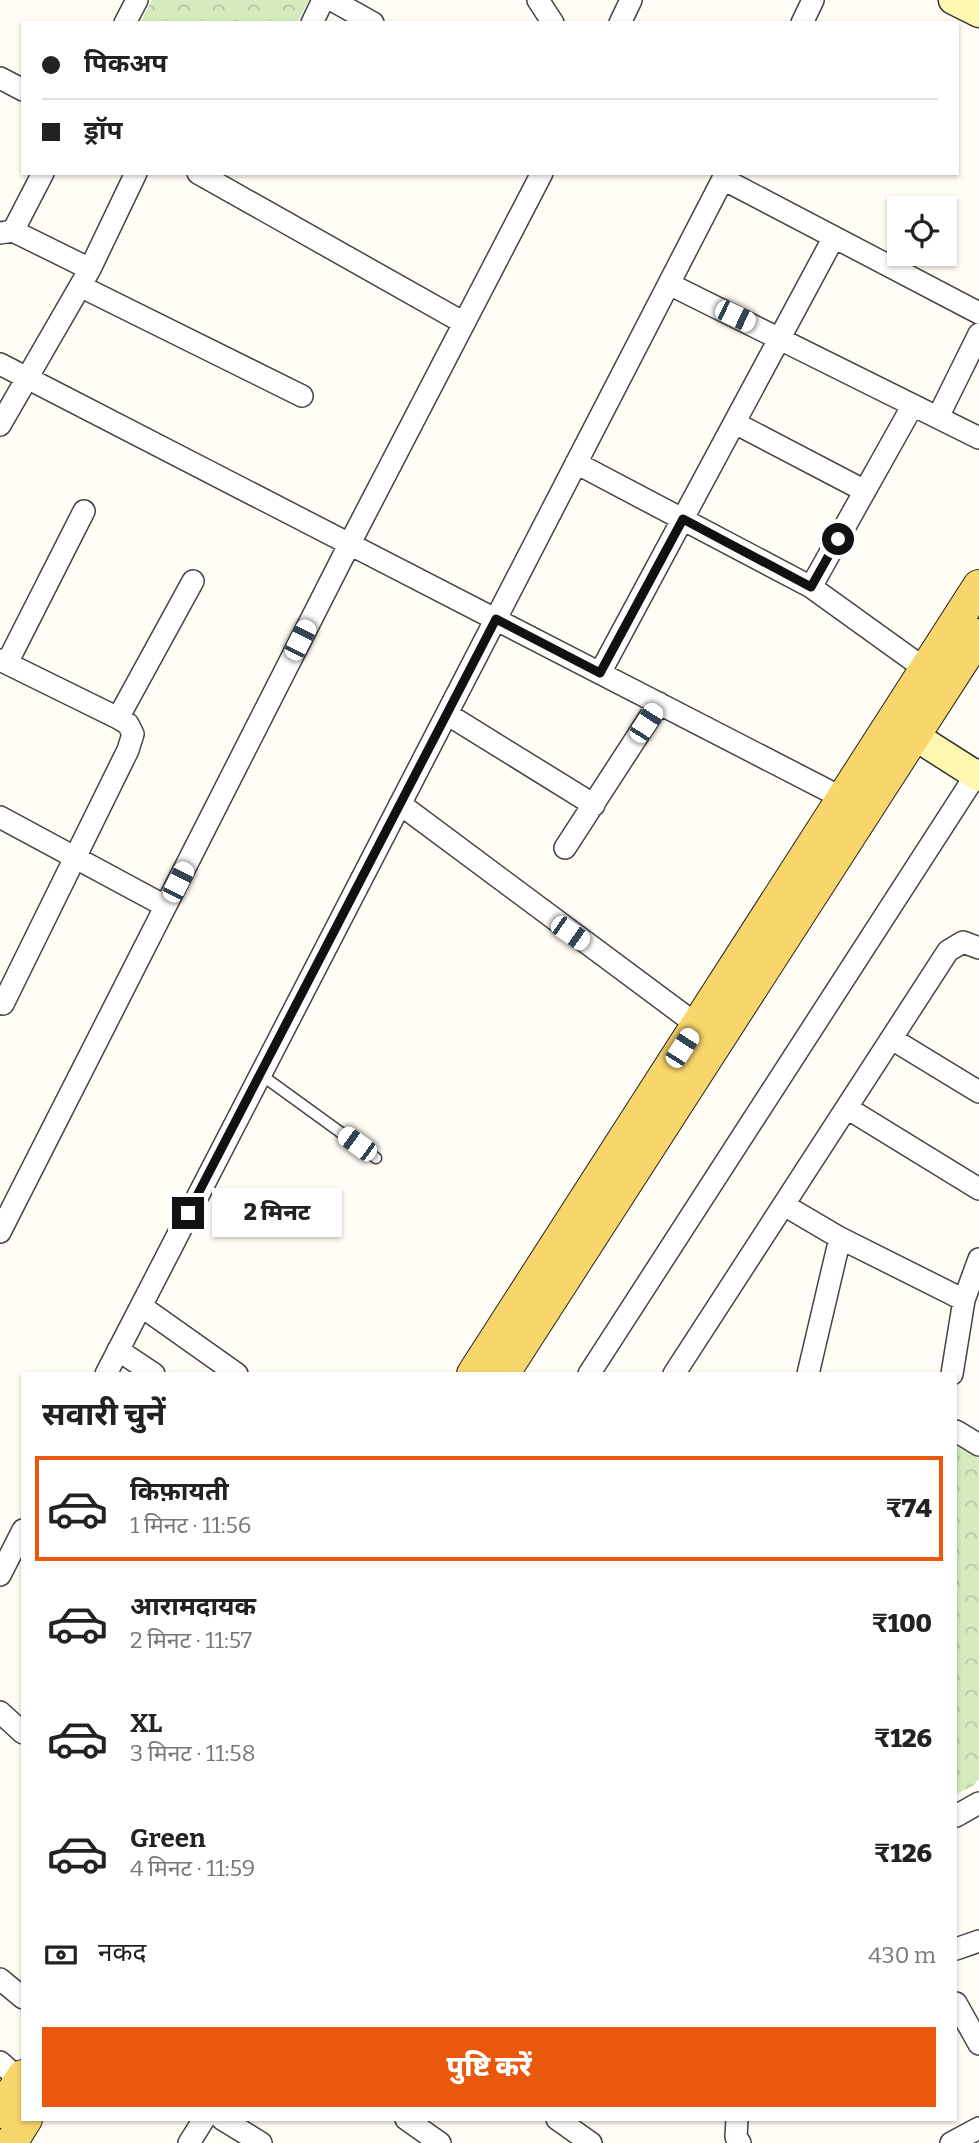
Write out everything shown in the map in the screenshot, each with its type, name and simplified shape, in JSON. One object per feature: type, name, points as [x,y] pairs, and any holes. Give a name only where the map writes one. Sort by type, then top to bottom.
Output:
[{"type":"main road","points":[[903,728],[925,669],[979,586]]},
{"type":"main road","points":[[504,1372],[854,804],[903,728],[979,635]]},
{"type":"main road","points":[[475,1372],[697,1025],[854,804]]},
{"type":"main road","points":[[0,2112],[14,2073]]},
{"type":"main road","points":[[11,2143],[25,2121]]},
{"type":"street","points":[[126,21],[137,0]]},
{"type":"street","points":[[313,21],[323,0]]},
{"type":"street","points":[[332,0],[369,21]]},
{"type":"street","points":[[538,0],[549,21]]},
{"type":"street","points":[[621,21],[631,0]]},
{"type":"street","points":[[803,21],[813,0]]},
{"type":"street","points":[[953,0],[979,13]]},
{"type":"street","points":[[0,78],[21,89]]},
{"type":"street","points":[[42,175],[7,232],[302,396]]},
{"type":"street","points":[[0,425],[85,277],[135,175]]},
{"type":"street","points":[[202,175],[464,323]]},
{"type":"street","points":[[0,1232],[350,543],[541,175]]},
{"type":"street","points":[[107,1372],[724,176],[979,313]]},
{"type":"street","points":[[600,673],[834,237]]},
{"type":"street","points":[[669,284],[979,438]]},
{"type":"street","points":[[938,417],[979,334]]},
{"type":"street","points":[[0,364],[854,804]]},
{"type":"street","points":[[811,587],[913,405]]},
{"type":"street","points":[[734,422],[865,491]]},
{"type":"street","points":[[576,463],[811,587],[925,669]]},
{"type":"street","points":[[3,1004],[128,750],[133,734],[128,724],[118,718],[3,661],[84,511]]},
{"type":"street","points":[[118,718],[192,581]]},
{"type":"street","points":[[565,848],[659,703]]},
{"type":"street","points":[[447,714],[594,804]]},
{"type":"street","points":[[590,1372],[978,774],[903,728]]},
{"type":"street","points":[[400,804],[697,1025]]},
{"type":"street","points":[[0,817],[75,855],[165,906]]},
{"type":"street","points":[[675,1372],[948,951],[963,942],[979,948]]},
{"type":"street","points":[[892,1039],[979,1092]]},
{"type":"street","points":[[847,1108],[979,1189]]},
{"type":"street","points":[[784,1205],[840,1238],[964,1300]]},
{"type":"street","points":[[808,1372],[840,1238]]},
{"type":"street","points":[[952,1372],[964,1300],[979,1259]]},
{"type":"street","points":[[141,1306],[234,1372]]},
{"type":"street","points":[[118,1350],[151,1372]]},
{"type":"street","points":[[957,1432],[979,1445]]},
{"type":"street","points":[[0,1574],[15,1543]]},
{"type":"street","points":[[0,1712],[21,1731]]},
{"type":"street","points":[[957,1815],[979,1803]]},
{"type":"street","points":[[957,1949],[979,1941]]},
{"type":"street","points":[[0,1979],[21,1996]]},
{"type":"street","points":[[959,2016],[979,2044]]},
{"type":"street","points":[[189,2143],[203,2121]]},
{"type":"street","points":[[225,2121],[261,2143]]},
{"type":"street","points":[[409,2121],[440,2143]]},
{"type":"street","points":[[560,2121],[591,2143]]},
{"type":"street","points":[[737,2121],[736,2137],[740,2143]]},
{"type":"street","points":[[951,2143],[979,2128]]},
{"type":"lane","points":[[260,1074],[376,1158]]},
{"type":"green space","points":[[152,0],[309,0],[298,21],[141,21]]},
{"type":"green space","points":[[957,1446],[979,1458],[979,1779],[973,1786],[957,1794]]},
{"type":"route","points":[[188,1213],[496,619],[600,673],[683,519],[811,587],[838,539]]}]
